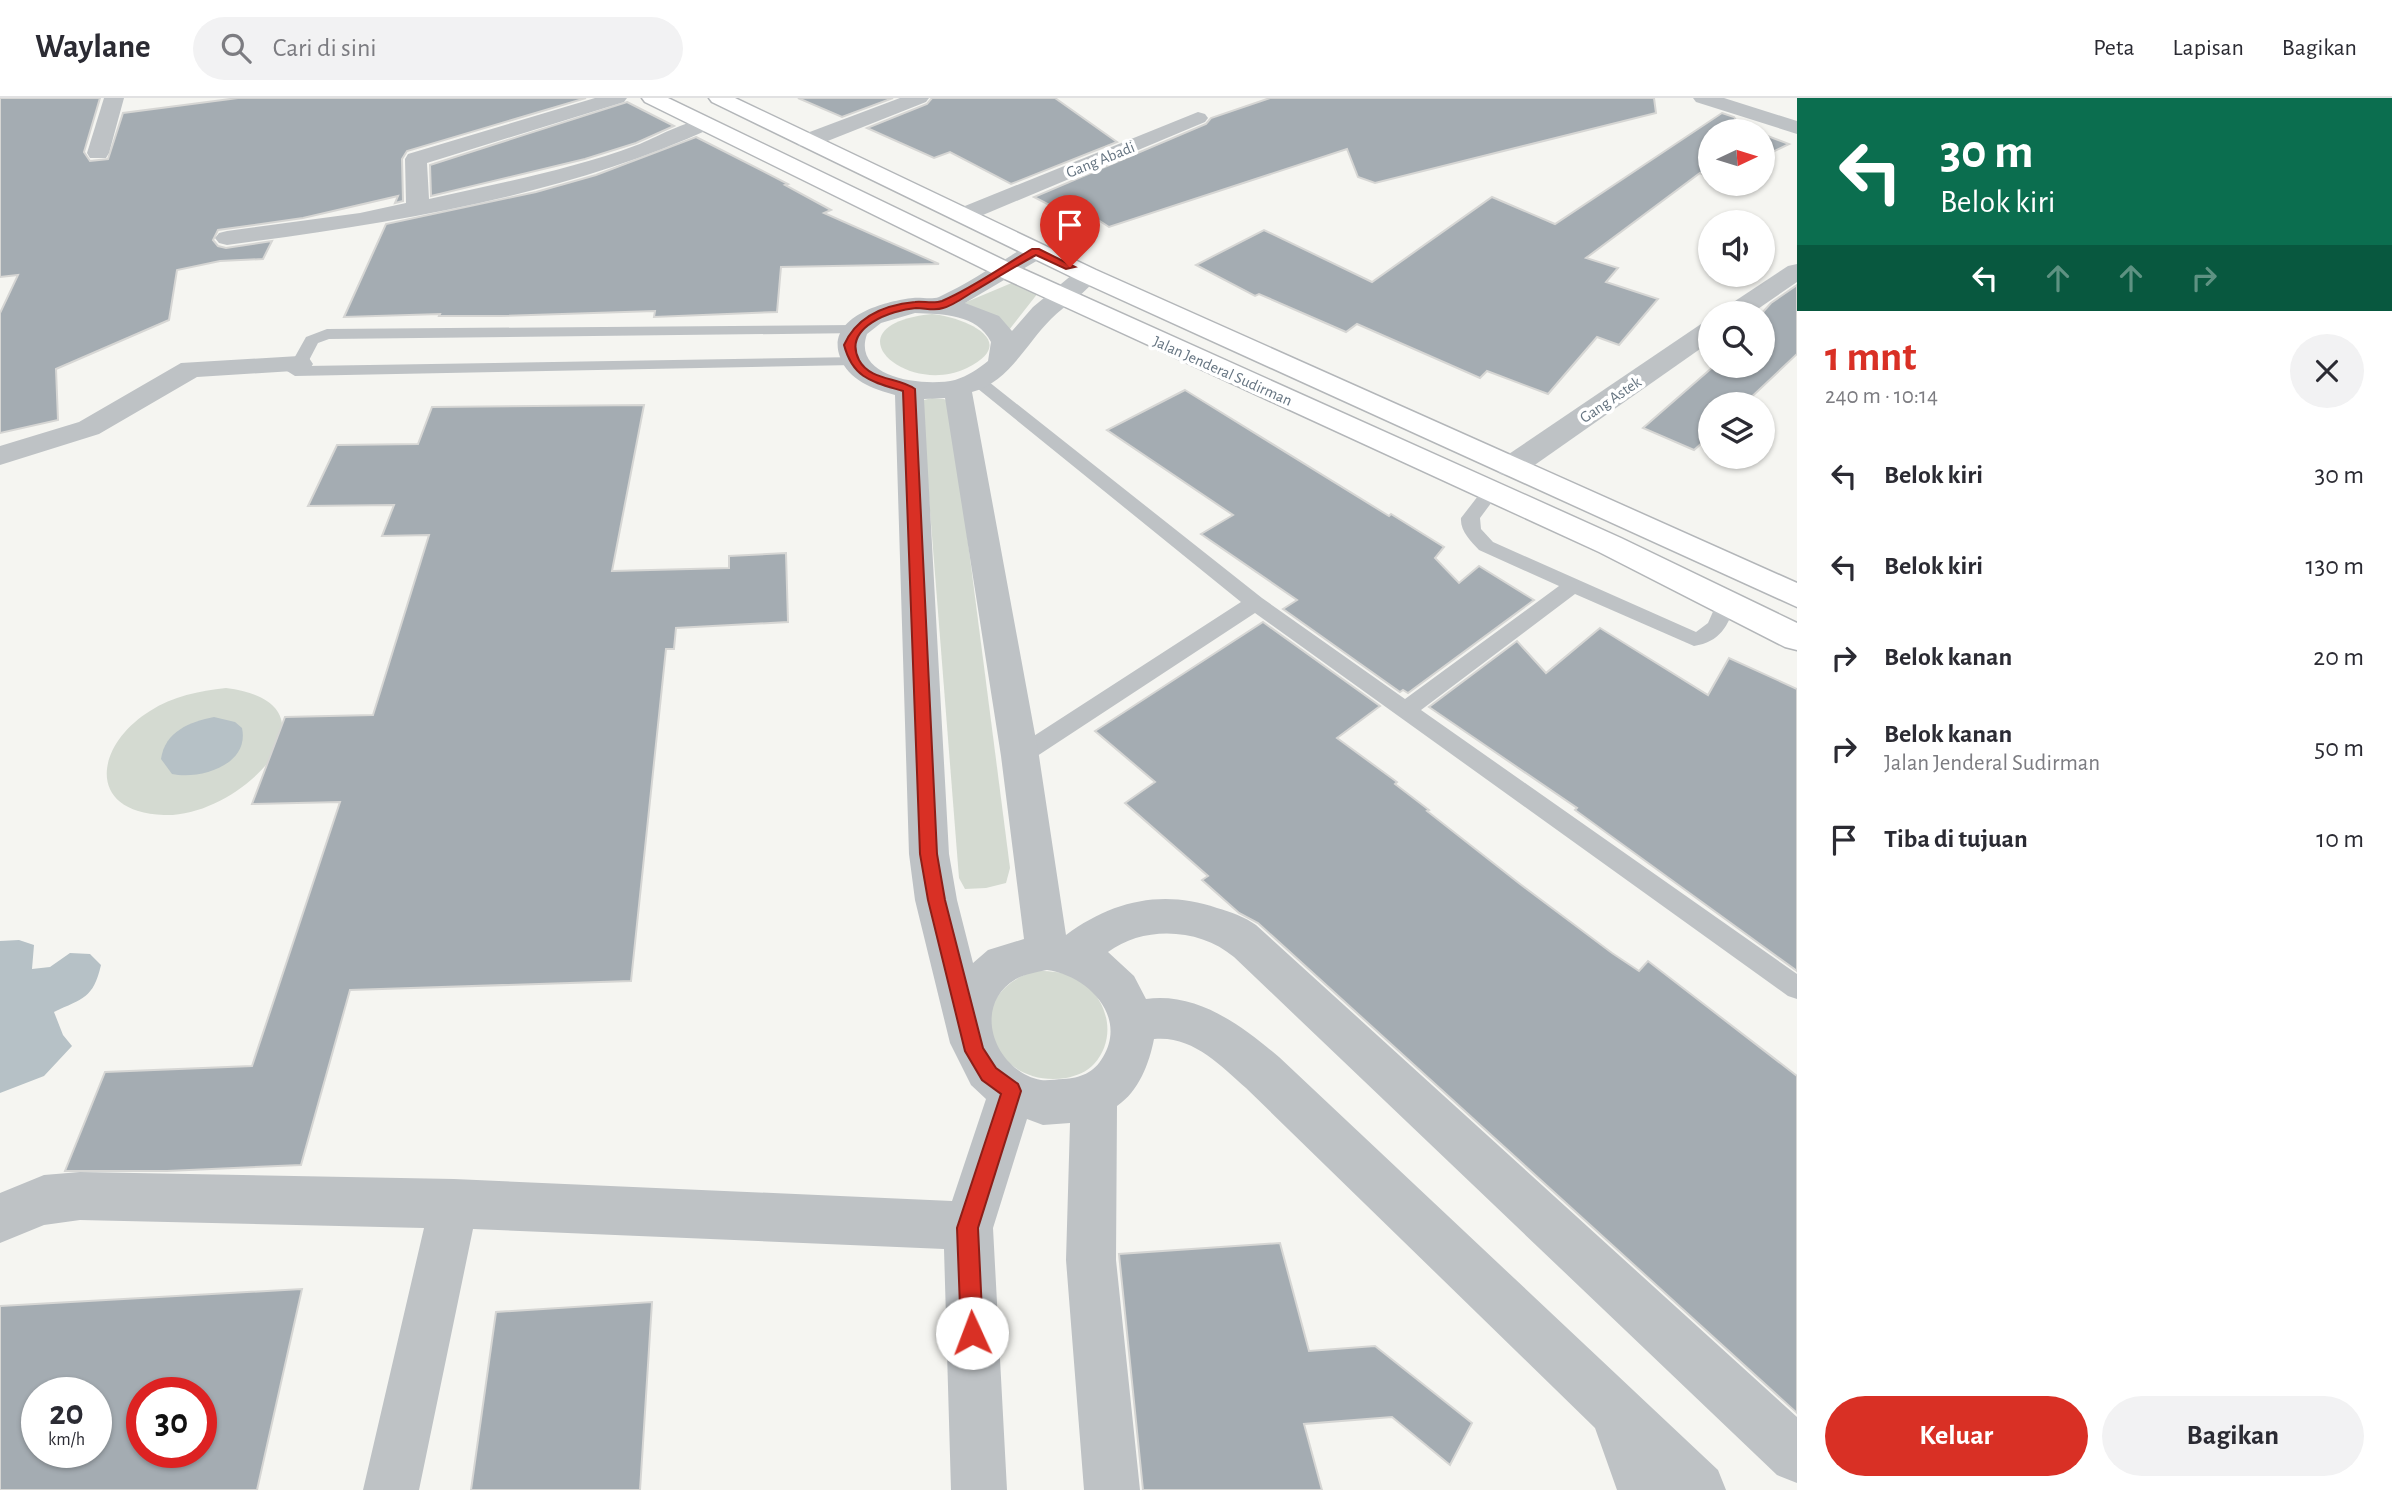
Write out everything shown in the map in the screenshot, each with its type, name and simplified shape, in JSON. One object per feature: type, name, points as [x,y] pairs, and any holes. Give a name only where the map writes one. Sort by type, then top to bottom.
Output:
[{"type":"highway","name":"Jalan Jenderal Sudirman","points":[[652,98],[1061,297],[1610,545],[1797,638]]},
{"type":"highway","name":"Jalan Jenderal Sudirman","points":[[719,98],[1087,275],[1797,596]]},
{"type":"street","points":[[98,153],[114,98]]},
{"type":"street","points":[[418,208],[416,159],[617,98]]},
{"type":"street","points":[[807,141],[919,98]]},
{"type":"street","points":[[1703,98],[1797,128]]},
{"type":"street","name":"Gang Abadi","points":[[963,215],[1198,118]]},
{"type":"street","points":[[227,238],[360,220],[592,167],[705,124]]},
{"type":"street","points":[[941,306],[1006,271],[1036,251]]},
{"type":"street","points":[[1753,301],[1797,271]]},
{"type":"street","points":[[1003,358],[1005,344],[998,330],[974,314],[941,306],[915,305],[891,309],[871,318],[856,330],[850,345],[854,360],[874,379],[909,389],[933,391],[968,384],[998,366],[1042,313],[1087,275]]},
{"type":"street","name":"Gang Astek","points":[[1511,467],[1698,338]]},
{"type":"street","points":[[0,456],[89,428],[191,369],[299,364]]},
{"type":"street","points":[[968,384],[1020,755],[1060,953]]},
{"type":"street","points":[[909,389],[929,854],[936,900],[967,1026],[974,1051],[989,1074],[1012,1091],[1039,1101],[1068,1103],[1094,1095],[1116,1079],[1129,1058],[1134,1032],[1129,1007],[1116,985],[1097,968],[1060,953],[1021,954],[999,964],[981,980],[970,1002],[967,1026]]},
{"type":"street","points":[[1060,953],[1124,922],[1148,918],[1195,918],[1236,934],[1797,1455]]},
{"type":"street","points":[[1132,1022],[1173,1018],[1199,1027],[1225,1043],[1308,1114],[1698,1490]]},
{"type":"street","points":[[979,1490],[968,1228],[1012,1091]]},
{"type":"street","points":[[1094,1095],[1091,1260],[1112,1490]]},
{"type":"street","points":[[0,1218],[44,1200],[80,1196],[454,1204],[932,1223],[968,1228]]},
{"type":"street","points":[[391,1490],[454,1204]]},
{"type":"street","points":[[1616,1410],[1645,1490]]},
{"type":"lane","points":[[854,360],[295,371],[312,340],[327,334],[856,330]]},
{"type":"lane","points":[[968,384],[1255,603],[1797,988]]},
{"type":"lane","points":[[1491,492],[1468,522],[1486,546],[1694,639],[1706,637],[1716,630],[1726,604]]},
{"type":"lane","points":[[1404,710],[1574,586]]},
{"type":"lane","points":[[1020,755],[1255,603]]},
{"type":"shaded area","points":[[1014,282],[1038,293],[1009,330],[1000,318],[964,303]]},
{"type":"shaded area","points":[[932,314],[958,320],[982,332],[988,340],[989,349],[983,358],[967,368],[943,375],[920,374],[901,367],[886,356],[880,344],[884,331],[901,321]]},
{"type":"shaded area","points":[[944,399],[950,403],[1010,868],[1006,883],[986,888],[965,889],[959,878],[922,409],[924,400]]},
{"type":"shaded area","points":[[226,688],[262,698],[280,715],[281,736],[271,759],[251,780],[224,799],[194,811],[164,815],[138,811],[121,802],[110,790],[107,775],[109,758],[118,741],[132,725],[150,711],[177,698]]},
{"type":"shaded area","points":[[214,717],[235,722],[242,728],[242,741],[238,752],[221,767],[209,772],[196,775],[172,774],[161,759],[168,741],[180,729]]},
{"type":"shaded area","points":[[19,940],[34,945],[32,969],[50,967],[70,953],[90,954],[101,965],[94,985],[85,996],[54,1012],[63,1035],[72,1046],[44,1076],[0,1093],[0,941]]},
{"type":"shaded area","points":[[1034,971],[1071,976],[1093,992],[1101,1003],[1107,1027],[1106,1040],[1102,1053],[1094,1064],[1081,1073],[1066,1078],[1041,1078],[1019,1070],[1003,1057],[993,1040],[990,1020],[995,1001],[1009,984]]},
{"type":"building","points":[[0,98],[100,98],[84,152],[90,161],[108,159],[123,113],[238,98],[586,98],[407,151],[402,159],[403,201],[395,203],[398,196],[303,218],[218,230],[213,240],[218,246],[226,248],[272,241],[263,259],[220,261],[177,270],[169,320],[56,369],[58,420],[0,433],[0,313],[18,275],[0,277]]},
{"type":"building","points":[[798,98],[893,98],[842,117]]},
{"type":"building","points":[[932,98],[1055,98],[1117,142],[1011,184],[950,152],[934,158],[867,128],[927,104]]},
{"type":"building","points":[[1270,98],[1654,98],[1656,113],[1375,183],[1358,177],[1347,149],[1109,227],[1072,203],[1057,209],[1034,197],[1206,124],[1211,118]]},
{"type":"building","points":[[627,102],[674,126],[636,143],[585,159],[431,196],[430,165]]},
{"type":"building","points":[[1722,113],[1735,119],[1713,119]]},
{"type":"building","points":[[1698,129],[1698,174],[1586,258],[1618,268],[1606,282],[1658,299],[1619,345],[1597,337],[1548,394],[1487,371],[1480,378],[1357,324],[1346,332],[1259,294],[1255,296],[1196,265],[1264,230],[1372,282],[1492,197],[1555,224]]},
{"type":"building","points":[[696,137],[788,184],[785,185],[831,210],[824,213],[939,264],[781,267],[777,312],[654,317],[655,311],[344,317],[386,224],[536,192],[596,175]]},
{"type":"building","points":[[1775,139],[1789,144],[1775,151]]},
{"type":"building","points":[[1797,285],[1797,354],[1775,375],[1775,301]]},
{"type":"building","points":[[1700,378],[1772,378],[1757,392],[1698,392],[1698,446],[1694,450],[1643,428]]},
{"type":"building","points":[[1185,390],[1444,547],[1435,558],[1459,583],[1479,566],[1534,600],[1408,693],[1403,690],[1400,692],[1283,609],[1297,600],[1201,534],[1233,515],[1107,430]]},
{"type":"building","points":[[644,405],[612,571],[729,568],[729,556],[786,553],[788,622],[676,628],[674,649],[666,649],[631,981],[350,990],[301,1165],[167,1171],[65,1171],[105,1072],[252,1066],[340,802],[252,804],[285,717],[373,715],[429,535],[382,536],[394,505],[308,506],[337,445],[418,444],[432,407]]},
{"type":"building","points":[[1263,622],[1380,706],[1337,738],[1397,782],[1395,784],[1429,810],[1427,811],[1520,884],[1612,953],[1639,971],[1648,961],[1797,1076],[1797,1413],[1258,923],[1239,913],[1202,880],[1208,876],[1125,803],[1155,782],[1095,731]]},
{"type":"building","points":[[1600,628],[1708,695],[1729,658],[1797,689],[1797,971],[1575,810],[1577,808],[1429,707],[1517,641],[1546,673]]},
{"type":"building","points":[[1280,1243],[1309,1351],[1375,1346],[1472,1423],[1450,1465],[1392,1417],[1304,1424],[1322,1490],[1143,1490],[1119,1254]]},
{"type":"building","points":[[302,1289],[257,1490],[0,1490],[0,1306]]},
{"type":"building","points":[[652,1302],[640,1490],[471,1490],[496,1312]]},
{"type":"route","points":[[972,1333],[968,1228],[1012,1091],[989,1074],[974,1051],[936,900],[929,854],[925,816],[909,389],[874,379],[854,360],[850,345],[856,330],[871,318],[891,309],[915,305],[941,306],[1006,271],[1036,251],[1070,267]]}]
